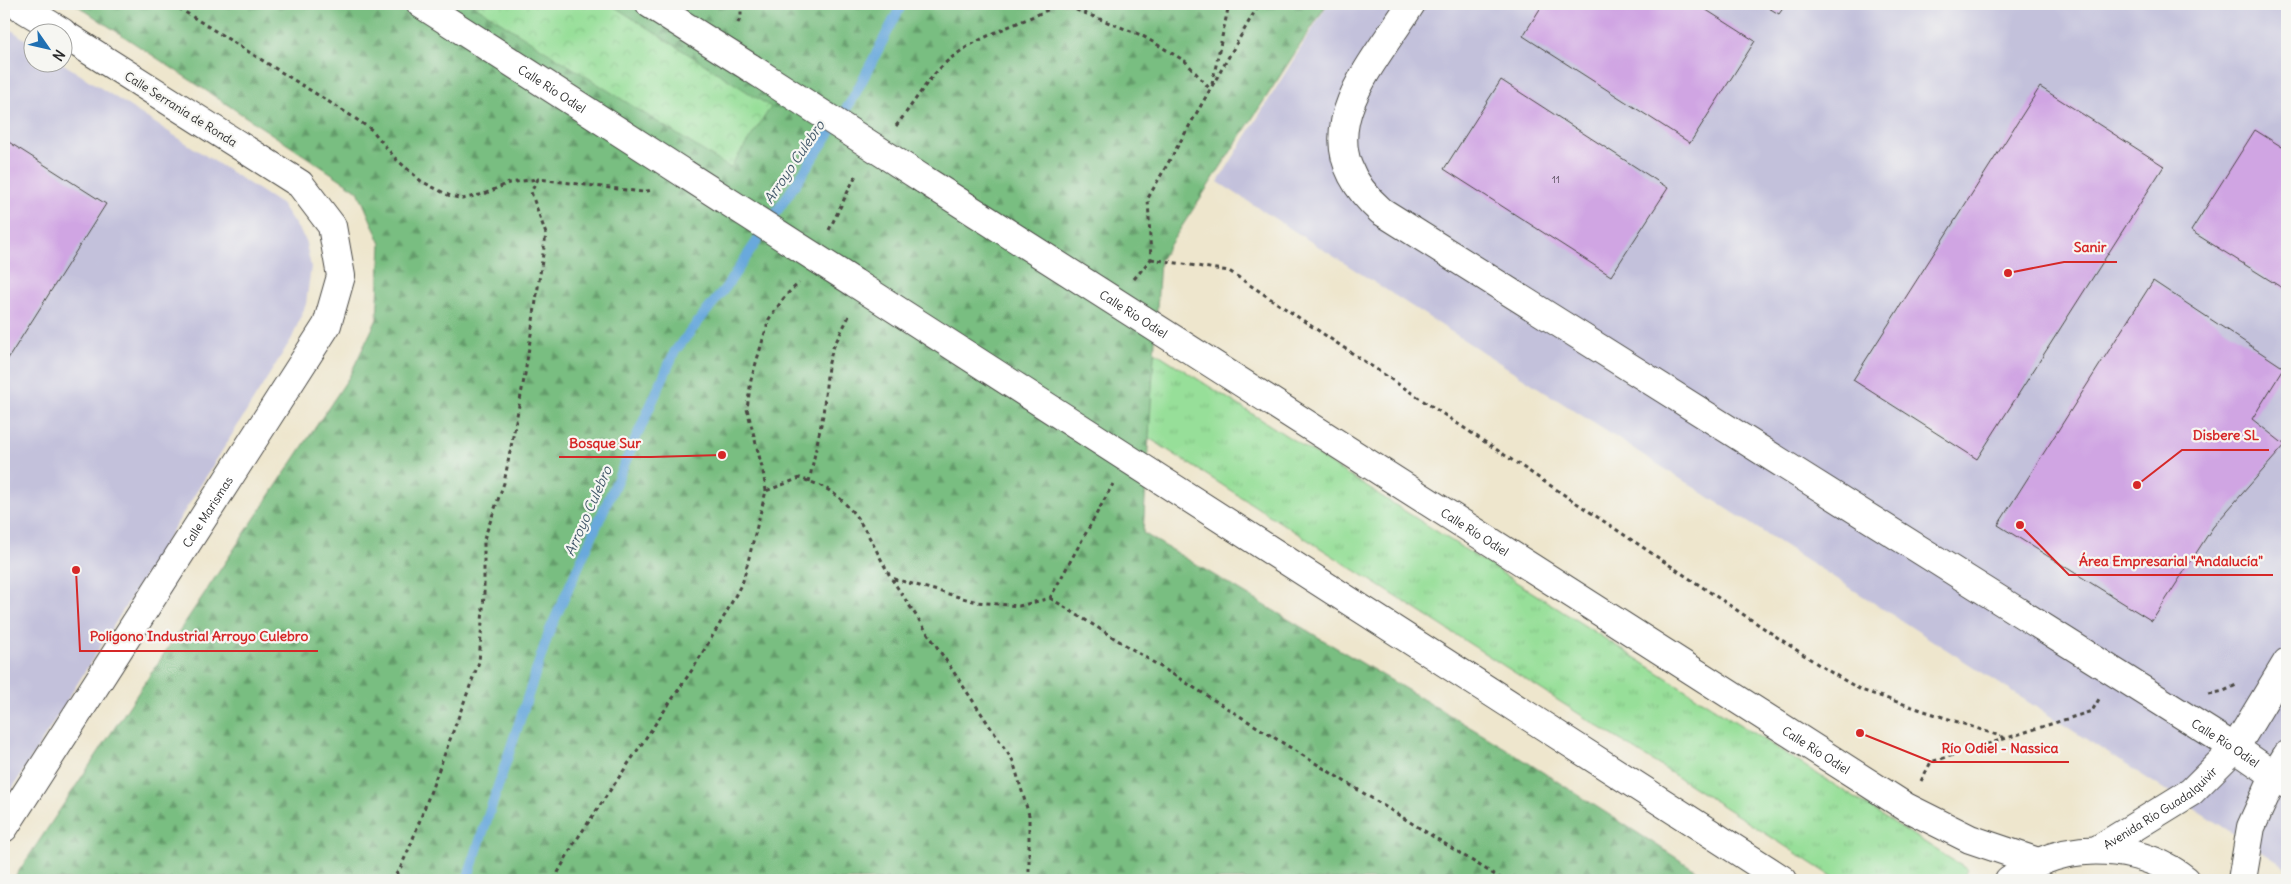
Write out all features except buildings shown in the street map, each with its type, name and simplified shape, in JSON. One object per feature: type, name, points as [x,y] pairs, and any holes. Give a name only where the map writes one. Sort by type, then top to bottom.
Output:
[{"type":"street","name":"Calle Serranía de Ronda","points":[[16,4],[45,22]]},
{"type":"street","name":"Calle Río Odiel","points":[[421,4],[861,286]]},
{"type":"street","name":"Calle Río Odiel","points":[[650,4],[1906,807],[1970,839],[2038,862]]},
{"type":"street","name":"Calle Río Odiel","points":[[1411,4],[1350,101],[1344,123],[1345,159],[1352,178],[1364,196],[1381,211],[2235,748],[2283,772]]},
{"type":"street","name":"Calle Serranía de Ronda","points":[[72,39],[300,184]]},
{"type":"street","name":"Calle Marismas","points":[[4,828],[327,325],[341,276],[332,226],[300,184]]},
{"type":"street","points":[[861,286],[1783,880]]},
{"type":"street","name":"Avenida Río Guadalquivir","points":[[2096,850],[2191,792],[2235,748],[2282,671]]},
{"type":"street","points":[[2242,880],[2251,827],[2283,772]]},
{"type":"street","points":[[2009,880],[2038,862],[2066,853],[2096,850],[2136,855],[2176,872],[2186,880]]},
{"type":"path","points":[[172,4],[372,130],[396,159],[421,182],[448,196],[462,199],[484,194],[509,183],[538,179],[643,192],[668,186],[685,174]]},
{"type":"path","points":[[892,130],[926,83],[957,53],[991,34],[1034,18],[1060,4],[1141,35],[1185,62],[1210,89]]},
{"type":"path","points":[[1210,89],[1229,4]]},
{"type":"path","points":[[1115,302],[1150,259],[1148,198],[1259,4]]},
{"type":"path","points":[[824,238],[855,176],[861,168]]},
{"type":"path","points":[[390,880],[399,871],[411,844],[479,662],[484,595],[484,539],[504,483],[526,374],[546,234],[531,192],[538,179]]},
{"type":"path","points":[[1150,259],[1229,271],[1822,667],[1861,690],[2006,738]]},
{"type":"path","points":[[554,880],[573,845],[694,667],[743,581],[766,491],[748,409],[751,380],[769,320],[786,295],[802,281]]},
{"type":"path","points":[[809,482],[823,414],[828,366],[861,286]]},
{"type":"path","points":[[1050,598],[1128,458]]},
{"type":"path","points":[[766,491],[800,478],[822,487],[846,503],[865,530],[891,578],[1013,761],[1029,815],[1028,880]]},
{"type":"path","points":[[891,578],[977,602],[1018,606],[1050,598],[1503,880]]},
{"type":"path","points":[[2201,695],[2224,691],[2243,681],[2255,668],[2282,671]]},
{"type":"path","points":[[1906,807],[1931,762],[2092,710],[2115,673]]},
{"type":"shaded area","points":[[1328,4],[2287,4],[2287,868],[1218,182]]},
{"type":"shaded area","points":[[4,25],[22,37],[22,72],[72,72],[72,69],[282,205],[305,239],[311,267],[306,304],[292,338],[4,802]]},
{"type":"green space","points":[[75,4],[1327,4],[1160,260],[1143,533],[1505,748],[1711,880],[13,880],[349,377],[377,319],[381,244],[358,191]]},
{"type":"green space","points":[[472,4],[610,4],[771,107],[730,168]]},
{"type":"green space","points":[[890,183],[1968,870],[1961,880],[1838,880],[848,245]]},
{"type":"waterway","name":"Arroyo Culebro","points":[[467,880],[549,632],[675,351],[726,287],[852,100],[902,4]]},
{"type":"place","name":"Sanir","points":[[2008,273]]},
{"type":"place","name":"Bosque Sur","points":[[722,455]]},
{"type":"place","name":"Disbere SL","points":[[2137,485]]},
{"type":"place","name":"Área Empresarial \"Andalucía\"","points":[[2020,525]]},
{"type":"place","name":"Polígono Industrial Arroyo Culebro","points":[[76,570]]},
{"type":"place","name":"Río Odiel - Nassica","points":[[1860,733]]}]
